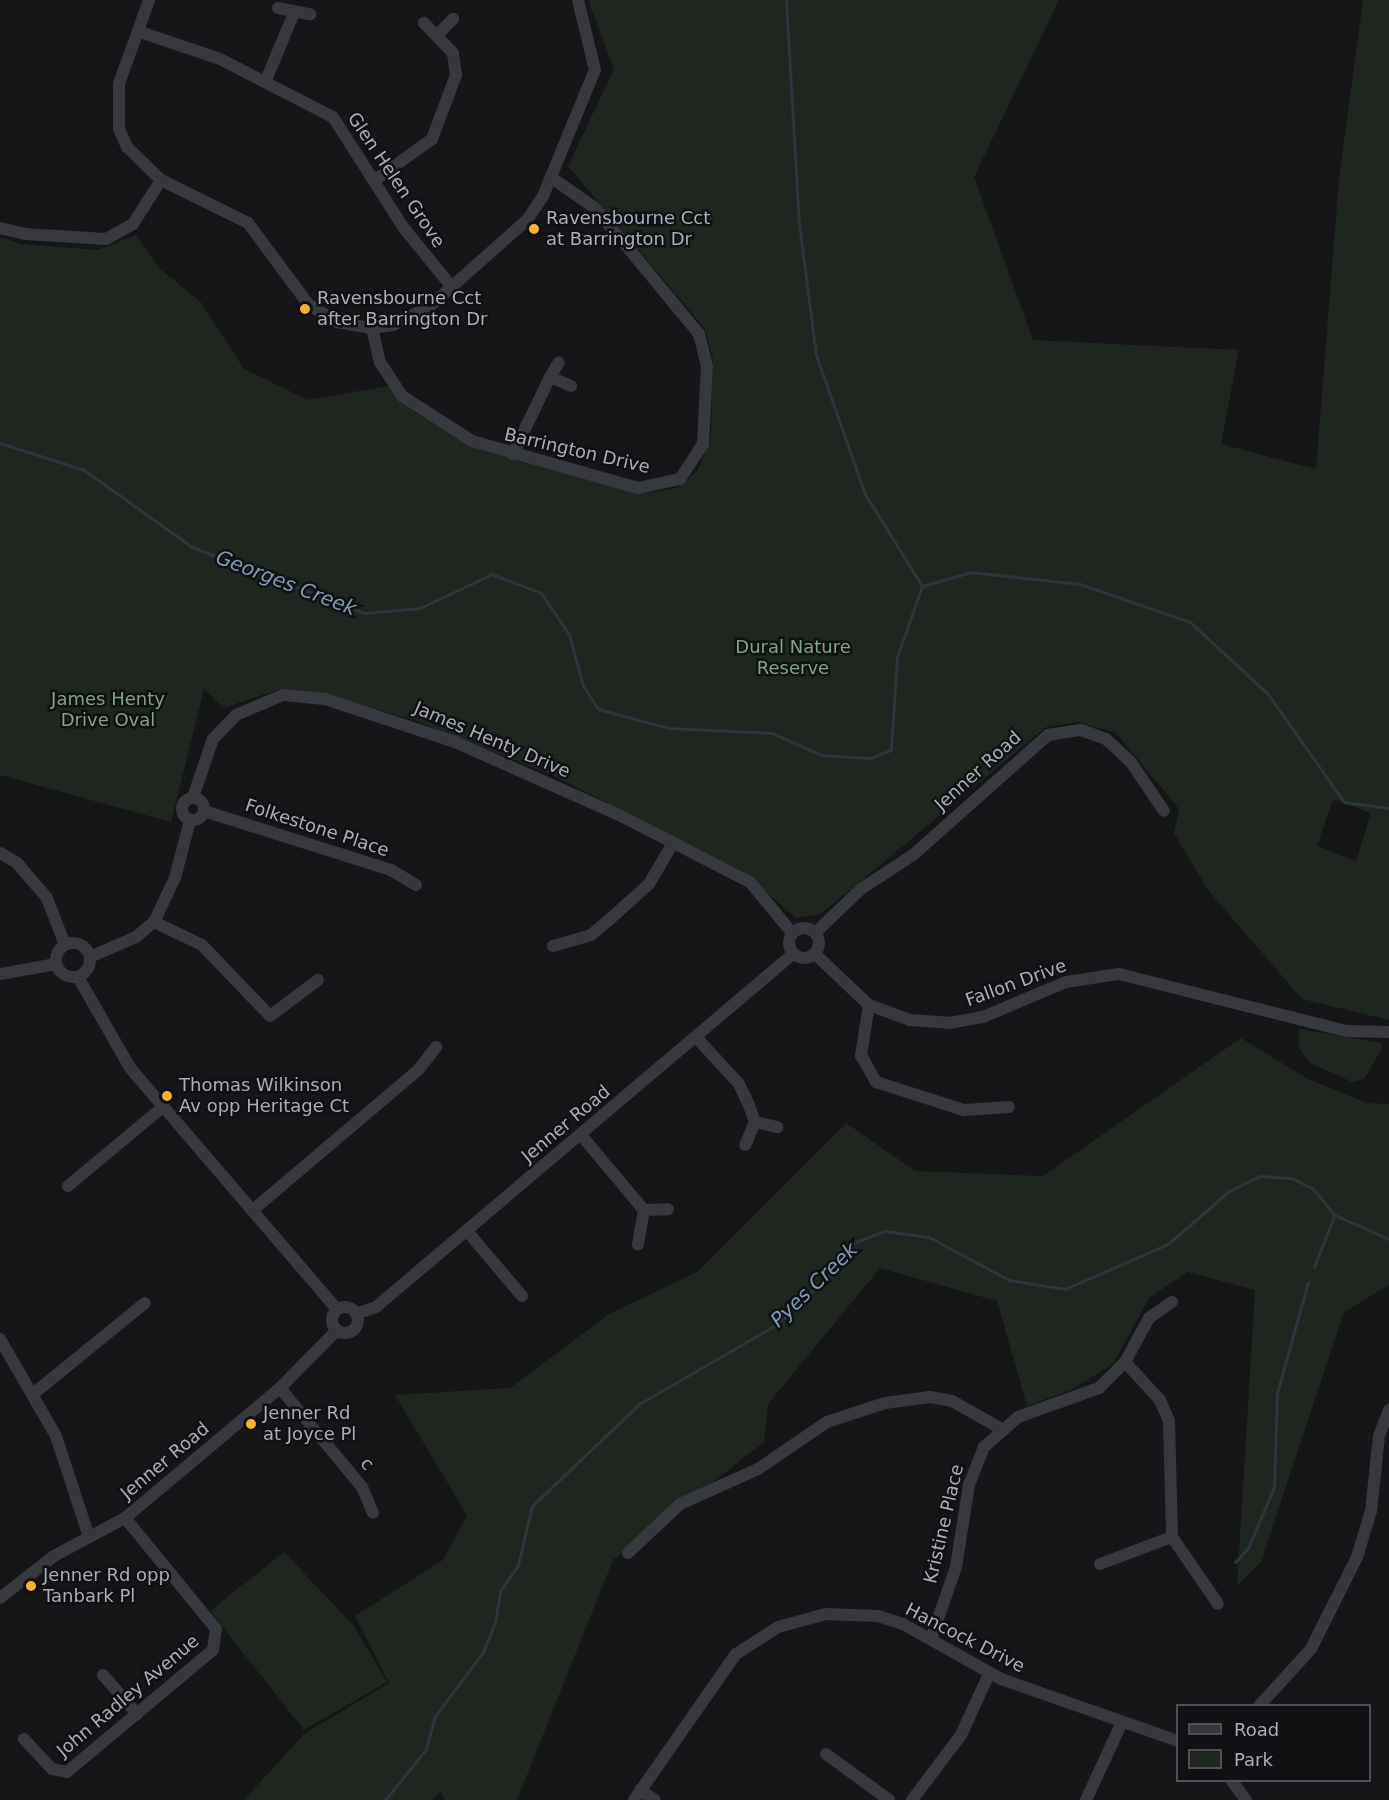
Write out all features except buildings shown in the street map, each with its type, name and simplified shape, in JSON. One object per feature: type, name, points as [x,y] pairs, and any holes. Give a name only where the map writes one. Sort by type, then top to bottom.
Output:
[{"type":"street","points":[[149,0],[140,32],[119,84],[119,129],[136,160],[161,180],[248,223],[322,315],[372,328],[408,319],[452,286],[527,220],[552,178],[595,70],[578,0]]},
{"type":"street","points":[[278,8],[294,13],[310,14]]},
{"type":"street","points":[[266,80],[294,13]]},
{"type":"street","points":[[437,35],[453,19]]},
{"type":"street","points":[[375,180],[422,151],[436,130],[458,67],[437,35],[424,22]]},
{"type":"street","name":"Glen Helen Grove","points":[[140,32],[266,80],[333,117],[415,244],[452,286]]},
{"type":"street","name":"Barrington Drive","points":[[372,328],[380,362],[402,396],[472,441],[513,454],[651,488],[680,479],[703,444],[706,366],[699,334],[595,208],[552,178]]},
{"type":"street","points":[[0,228],[25,234],[106,239],[133,224],[161,180]]},
{"type":"street","points":[[513,454],[559,362]]},
{"type":"street","points":[[550,377],[571,386]]},
{"type":"street","name":"James Henty Drive","points":[[190,820],[182,805],[193,797],[205,756],[224,725],[264,700],[304,695],[455,742],[673,843],[750,882],[792,933]]},
{"type":"street","name":"Jenner Road","points":[[815,933],[861,889],[913,855],[1048,735],[1081,730],[1106,739],[1130,761],[1164,811]]},
{"type":"street","points":[[90,957],[136,937],[154,922],[175,878],[190,820],[204,811],[193,797]]},
{"type":"street","name":"Folkestone Place","points":[[204,811],[391,870],[416,885]]},
{"type":"street","points":[[553,946],[591,935],[609,920],[649,884],[673,843]]},
{"type":"street","points":[[0,853],[17,863],[47,897],[65,945],[56,964]]},
{"type":"street","points":[[154,922],[202,945],[270,1016],[318,980]]},
{"type":"street","points":[[801,928],[815,933],[815,954],[802,958],[793,954],[792,933],[801,928]]},
{"type":"street","points":[[65,945],[80,945],[90,957]]},
{"type":"street","name":"Jenner Road","points":[[356,1314],[376,1307],[793,954]]},
{"type":"street","name":"Fallon Drive","points":[[815,954],[869,1005],[910,1020],[949,1023],[983,1017],[1066,982],[1119,974],[1346,1031],[1389,1032]]},
{"type":"street","points":[[56,964],[62,974],[78,977],[87,971],[90,957]]},
{"type":"street","points":[[0,974],[56,964]]},
{"type":"street","points":[[78,977],[131,1069],[337,1310]]},
{"type":"street","points":[[869,1005],[861,1055],[876,1082],[964,1110],[1009,1107]]},
{"type":"street","points":[[696,1037],[739,1084],[755,1122],[745,1145]]},
{"type":"street","points":[[253,1210],[420,1069],[436,1047]]},
{"type":"street","points":[[68,1186],[164,1106]]},
{"type":"street","points":[[755,1122],[777,1127]]},
{"type":"street","points":[[581,1135],[644,1210]]},
{"type":"street","points":[[644,1210],[668,1209]]},
{"type":"street","points":[[638,1244],[644,1210]]},
{"type":"street","points":[[467,1231],[522,1296]]},
{"type":"street","name":"Kristine Place","points":[[932,1639],[956,1567],[975,1466],[1000,1428],[1036,1408],[1099,1388],[1125,1362],[1149,1318],[1172,1302]]},
{"type":"street","points":[[33,1394],[145,1303]]},
{"type":"street","points":[[345,1307],[356,1314],[353,1329],[337,1330],[332,1320],[337,1310],[345,1307]]},
{"type":"street","name":"Jenner Road","points":[[0,1598],[54,1556],[125,1518],[280,1388],[337,1330]]},
{"type":"street","points":[[0,1339],[57,1436],[90,1537]]},
{"type":"street","points":[[1125,1362],[1160,1400],[1169,1421],[1172,1537],[1218,1604]]},
{"type":"street","name":"c","points":[[280,1388],[362,1487],[373,1513]]},
{"type":"street","points":[[628,1554],[680,1504],[758,1469],[807,1432],[834,1420],[885,1403],[930,1397],[952,1401],[1000,1428]]},
{"type":"street","points":[[1261,1704],[1311,1649],[1357,1557],[1371,1511],[1379,1436],[1389,1410]]},
{"type":"street","name":"John Radley Avenue","points":[[24,1739],[52,1769],[67,1773],[213,1650],[218,1639],[216,1629],[125,1518]]},
{"type":"street","points":[[1100,1564],[1172,1537]]},
{"type":"street","name":"Hancock Drive","points":[[637,1795],[718,1673],[778,1627],[849,1613],[878,1616],[932,1639],[989,1674],[1176,1741]]},
{"type":"street","points":[[912,1800],[961,1735],[989,1674]]},
{"type":"street","points":[[103,1675],[137,1714]]},
{"type":"street","points":[[1086,1800],[1122,1722]]},
{"type":"street","points":[[826,1755],[889,1800]]},
{"type":"street","points":[[1232,1782],[1246,1800]]},
{"type":"street","points":[[637,1795],[655,1800]]},
{"type":"green space","points":[[588,0],[1059,0],[974,177],[1033,340],[1239,350],[1221,444],[1316,469],[1339,179],[1363,0],[1389,0],[1389,1020],[1302,999],[1208,890],[1174,833],[1179,809],[1116,733],[1078,722],[1046,727],[821,914],[796,918],[742,871],[554,776],[414,720],[324,694],[278,690],[223,708],[204,689],[171,822],[0,775],[0,237],[21,244],[98,250],[136,235],[160,269],[200,301],[244,369],[308,400],[388,386],[414,412],[475,448],[638,494],[677,488],[698,470],[711,437],[713,359],[705,329],[568,166],[614,69]],"holes":[[[1333,799],[1371,813],[1356,861],[1317,846]]]},
{"type":"green space","points":[[1299,1029],[1382,1043],[1382,1049],[1364,1079],[1352,1082],[1310,1063],[1299,1048]]},
{"type":"green space","points":[[1241,1038],[1308,1079],[1367,1103],[1389,1104],[1389,1285],[1344,1312],[1261,1562],[1237,1586],[1255,1290],[1188,1272],[1149,1298],[1113,1364],[1071,1390],[1027,1406],[997,1301],[880,1268],[768,1404],[764,1442],[613,1560],[517,1800],[445,1800],[440,1791],[432,1800],[244,1800],[304,1734],[389,1683],[355,1616],[443,1560],[467,1515],[395,1395],[510,1388],[609,1314],[697,1272],[846,1123],[915,1171],[1043,1176]]},
{"type":"green space","points":[[284,1552],[354,1626],[387,1682],[304,1730],[210,1611]]},
{"type":"waterway","points":[[786,0],[799,223],[816,355],[865,494],[922,586]]},
{"type":"waterway","name":"Georges Creek","points":[[0,443],[84,470],[192,547],[364,613],[420,608],[492,574],[541,593],[569,634],[583,686],[598,709],[669,728],[772,733],[821,755],[870,758],[891,750],[897,657],[922,586],[971,572],[1080,584],[1190,622],[1268,694],[1344,802],[1389,808]]},
{"type":"waterway","name":"Pyes Creek","points":[[385,1800],[426,1749],[435,1716],[483,1652],[495,1623],[500,1591],[518,1565],[532,1506],[639,1404],[776,1325],[833,1271],[853,1243],[885,1231],[929,1237],[1009,1280],[1065,1289],[1168,1244],[1229,1191],[1260,1176],[1292,1178],[1312,1188],[1335,1215],[1389,1239]]},
{"type":"waterway","points":[[1314,1267],[1334,1216]]},
{"type":"waterway","points":[[1235,1562],[1248,1548],[1274,1487],[1277,1393],[1308,1282]]},
{"type":"place","name":"Ravensbourne Cct at Barrington Dr","points":[[534,229]]},
{"type":"place","name":"Ravensbourne Cct after Barrington Dr","points":[[305,309]]},
{"type":"place","name":"Thomas Wilkinson Av opp Heritage Ct","points":[[167,1096]]},
{"type":"place","name":"Jenner Rd at Joyce Pl","points":[[251,1424]]},
{"type":"place","name":"Jenner Rd opp Tanbark Pl","points":[[31,1586]]},
{"type":"park label","name":"Dural Nature Reserve","points":[[793,658]]},
{"type":"park label","name":"James Henty Drive Oval","points":[[108,710]]}]
